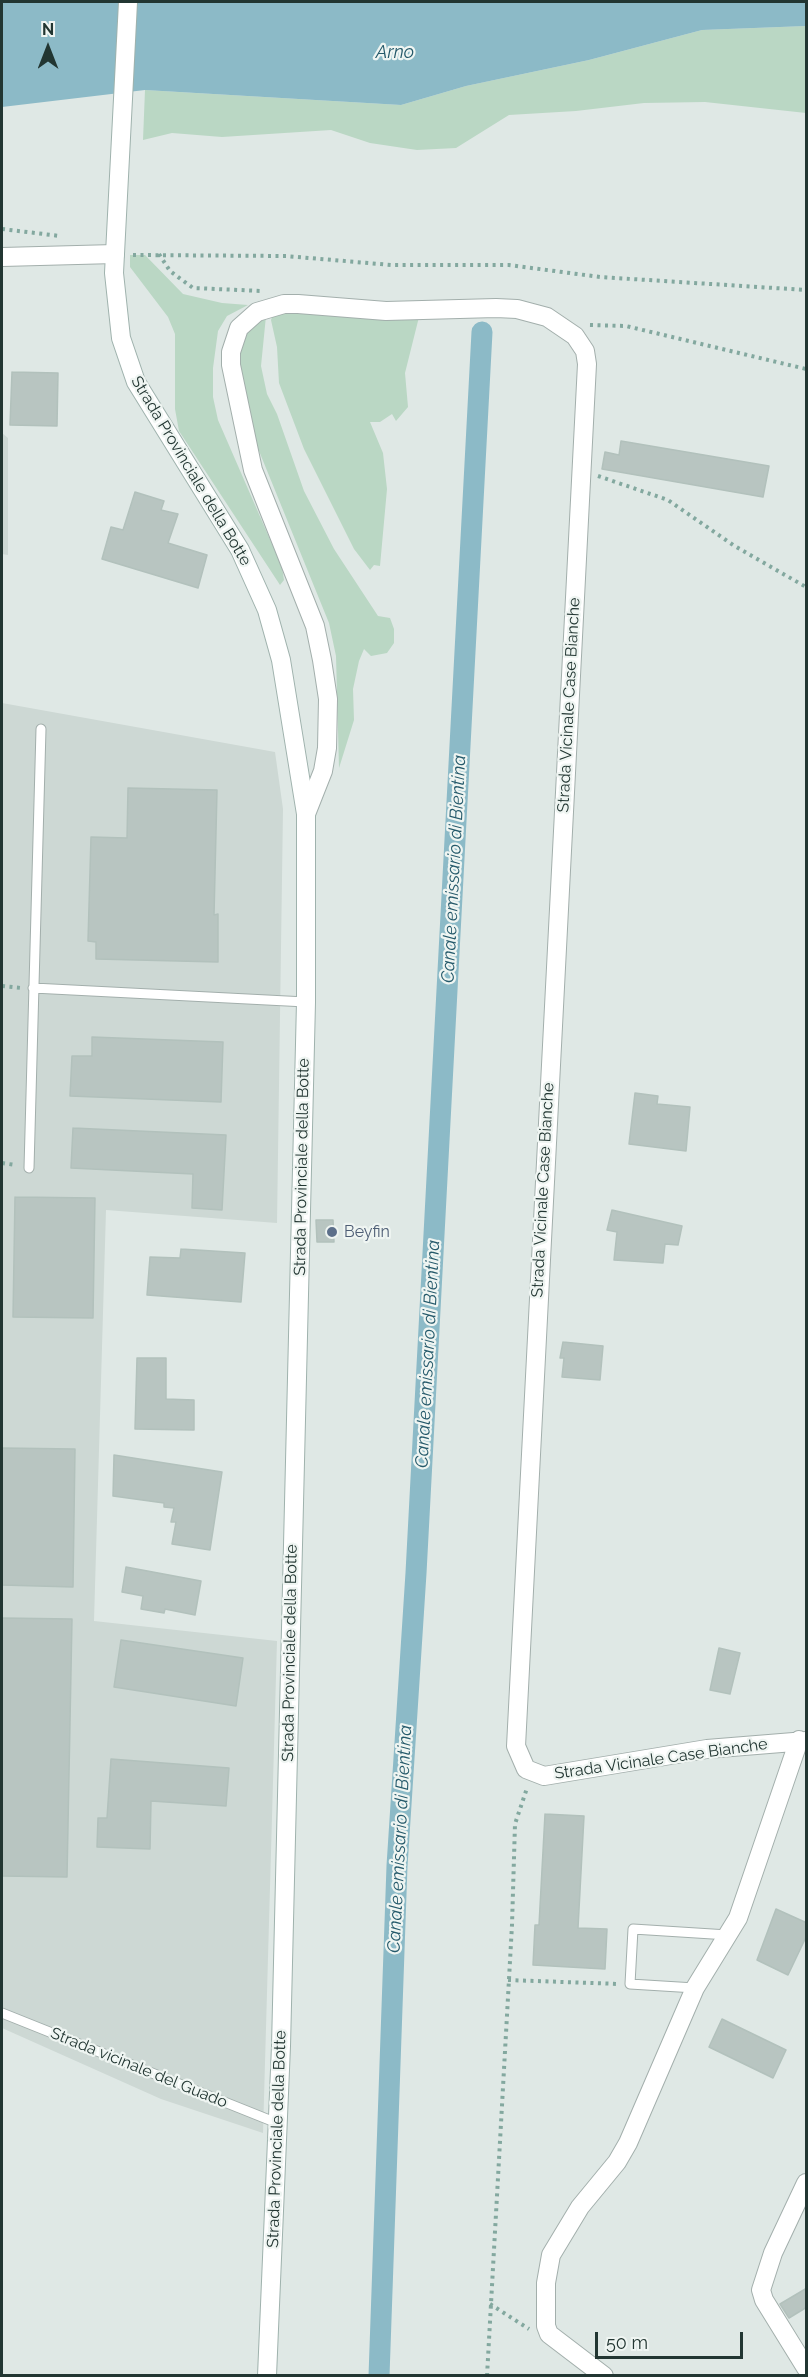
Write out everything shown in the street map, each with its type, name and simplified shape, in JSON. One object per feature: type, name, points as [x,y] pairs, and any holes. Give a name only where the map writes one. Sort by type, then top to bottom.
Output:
[{"type":"street","name":"Strada Provinciale della Botte","points":[[128,2],[115,254],[118,322],[136,382],[240,550],[267,610],[281,660],[306,814],[306,1002],[277,2122],[267,2376]]},
{"type":"street","points":[[2,257],[115,254]]},
{"type":"street","points":[[306,814],[323,771],[327,748],[328,699],[315,626],[303,590],[270,518],[253,470],[231,365],[231,352],[239,328],[257,312],[284,304],[416,312],[496,308],[540,315],[575,336]]},
{"type":"street","name":"Strada Vicinale Case Bianche","points":[[575,336],[585,351],[587,364],[516,1733],[522,1763],[532,1773],[544,1776],[707,1749],[803,1741]]},
{"type":"street","points":[[604,2376],[549,2334],[546,2326],[546,2283],[554,2248],[580,2207],[617,2162],[628,2143],[695,1988],[730,1935],[746,1899],[803,1741]]},
{"type":"street","points":[[807,2183],[773,2253],[761,2290],[764,2300],[807,2368]]},
{"type":"lane","points":[[29,1168],[41,729]]},
{"type":"lane","points":[[33,988],[306,1002]]},
{"type":"lane","points":[[695,1988],[630,1984],[633,1929],[730,1935]]},
{"type":"lane","name":"Strada vicinale del Guado","points":[[2,2013],[277,2122]]},
{"type":"path","points":[[115,254],[286,256],[391,265],[509,265],[600,277],[807,290]]},
{"type":"path","points":[[158,254],[170,272],[193,288],[264,291]]},
{"type":"path","points":[[575,336],[582,329],[593,324],[626,326],[807,369]]},
{"type":"path","points":[[582,467],[603,480],[668,500],[733,545],[807,587]]},
{"type":"path","points":[[486,2376],[515,1824],[532,1773]]},
{"type":"path","points":[[508,1980],[630,1984]]},
{"type":"path","points":[[489,2304],[529,2329],[549,2334]]},
{"type":"shaded area","points":[[2,433],[8,438],[8,555],[2,554]]},
{"type":"shaded area","points":[[2,703],[275,752],[283,809],[277,1223],[106,1210],[94,1621],[277,1641],[263,2133],[161,2099],[2,2028]]},
{"type":"green space","points":[[806,26],[806,113],[705,102],[644,103],[576,111],[509,115],[456,148],[417,150],[370,143],[331,130],[222,137],[172,133],[143,140],[145,90],[401,105],[466,86],[589,60],[702,30]]},
{"type":"green space","points":[[130,255],[145,255],[183,294],[222,303],[248,305],[227,316],[218,331],[213,368],[213,397],[218,420],[282,567],[284,580],[280,585],[179,431],[175,409],[175,334],[168,317],[130,267]]},
{"type":"green space","points":[[293,310],[419,317],[405,373],[408,407],[396,421],[392,414],[380,422],[370,422],[383,453],[387,489],[380,566],[374,565],[370,570],[354,549],[304,449],[279,383],[277,347],[271,320],[273,314]]},
{"type":"green space","points":[[266,316],[261,366],[267,394],[277,414],[304,491],[334,549],[378,616],[390,618],[394,629],[394,643],[387,653],[371,656],[364,649],[359,661],[353,689],[354,720],[339,768],[336,656],[329,623],[257,446],[239,363],[239,349],[246,330]]},
{"type":"water","name":"Arno","points":[[2,2],[806,2],[806,26],[702,30],[589,60],[466,86],[401,105],[145,90],[2,107]]},
{"type":"building","points":[[12,372],[58,373],[57,426],[10,425]]},
{"type":"building","points":[[621,441],[769,466],[763,497],[602,469],[605,452],[619,455]]},
{"type":"building","points":[[135,492],[164,501],[161,510],[178,514],[168,543],[207,555],[198,588],[102,559],[111,527],[123,530]]},
{"type":"building","points":[[128,788],[217,790],[214,915],[218,914],[218,962],[96,959],[96,942],[88,941],[91,837],[127,838]]},
{"type":"building","points":[[92,1037],[223,1042],[221,1102],[70,1096],[72,1056],[92,1056]]},
{"type":"building","points":[[635,1093],[658,1096],[657,1104],[690,1107],[686,1151],[629,1144]]},
{"type":"building","points":[[73,1128],[226,1135],[222,1210],[192,1208],[193,1174],[71,1168]]},
{"type":"building","points":[[15,1197],[95,1198],[93,1318],[13,1317]]},
{"type":"building","points":[[612,1210],[682,1226],[678,1245],[665,1244],[663,1263],[614,1260],[617,1232],[607,1230]]},
{"type":"building","points":[[316,1220],[333,1220],[334,1242],[317,1242]]},
{"type":"building","points":[[181,1249],[245,1253],[241,1302],[147,1295],[150,1257],[180,1258]]},
{"type":"building","points":[[563,1342],[603,1346],[600,1380],[562,1377],[564,1358],[560,1358]]},
{"type":"building","points":[[137,1358],[166,1358],[166,1399],[194,1400],[194,1430],[135,1429]]},
{"type":"building","points":[[2,1448],[75,1449],[73,1587],[2,1585]]},
{"type":"building","points":[[114,1455],[222,1472],[210,1550],[172,1544],[176,1522],[171,1522],[174,1508],[164,1507],[164,1503],[113,1496]]},
{"type":"building","points":[[126,1567],[201,1581],[195,1615],[165,1609],[164,1613],[141,1609],[143,1596],[122,1592]]},
{"type":"building","points":[[2,1618],[72,1619],[67,1877],[2,1876]]},
{"type":"building","points":[[121,1640],[243,1658],[236,1706],[114,1687]]},
{"type":"building","points":[[719,1648],[740,1653],[730,1694],[710,1690]]},
{"type":"building","points":[[111,1759],[229,1768],[226,1806],[151,1801],[150,1849],[97,1847],[98,1818],[107,1818]]},
{"type":"building","points":[[545,1814],[584,1816],[578,1928],[607,1929],[605,1969],[533,1965],[535,1925],[539,1925]]},
{"type":"building","points":[[776,1909],[807,1923],[807,1935],[788,1975],[757,1960]]},
{"type":"building","points":[[722,2019],[786,2050],[773,2078],[709,2047]]},
{"type":"building","points":[[807,2288],[807,2307],[789,2318],[780,2304]]},
{"type":"waterway","name":"Canale emissario di Bientina","points":[[379,2376],[397,1866],[416,1573],[482,332]]},
{"type":"place","name":"Beyfin","points":[[332,1232]]}]
